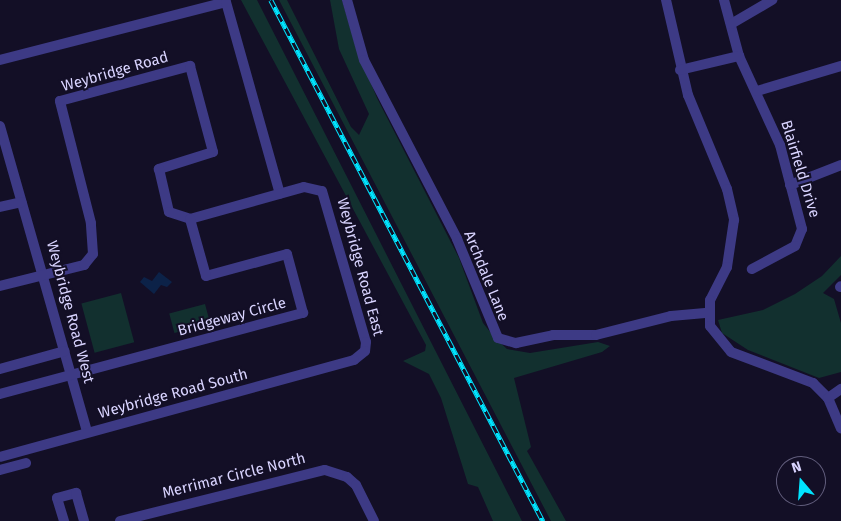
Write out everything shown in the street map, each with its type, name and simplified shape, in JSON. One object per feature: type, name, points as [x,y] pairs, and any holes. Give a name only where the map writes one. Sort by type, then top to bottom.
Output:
[{"type":"street","name":"Archdale Lane","points":[[347,0],[364,60],[457,239],[498,338],[516,343],[546,335],[596,335],[671,316],[708,313]]},
{"type":"street","points":[[666,0],[680,70],[727,189],[734,220],[727,267],[708,313],[713,334],[726,348],[802,377],[828,398],[841,428]]},
{"type":"street","name":"Blairfield Drive","points":[[724,0],[739,56],[757,91],[790,185],[802,229],[800,242],[752,269]]},
{"type":"street","points":[[731,24],[772,0]]},
{"type":"street","points":[[0,60],[226,2],[280,194]]},
{"type":"street","points":[[680,70],[739,56]]},
{"type":"street","name":"Weybridge Road","points":[[0,286],[84,265],[93,254],[94,240],[60,101],[190,66],[213,152],[166,165],[158,174],[169,212],[190,218]]},
{"type":"street","points":[[757,91],[841,66]]},
{"type":"street","name":"Weybridge Road West","points":[[0,126],[21,202],[26,205],[87,432]]},
{"type":"street","points":[[790,185],[841,164]]},
{"type":"street","name":"Weybridge Road East","points":[[190,218],[313,187],[328,198],[366,342],[365,351],[354,360]]},
{"type":"street","points":[[0,207],[21,202]]},
{"type":"street","name":"Bridgeway Circle","points":[[0,394],[303,312],[287,254],[206,276],[190,218]]},
{"type":"street","points":[[0,369],[65,351]]},
{"type":"street","name":"Weybridge Road South","points":[[0,457],[354,360]]},
{"type":"street","points":[[828,398],[841,389]]},
{"type":"street","points":[[0,470],[26,463]]},
{"type":"street","name":"Merrimar Circle North","points":[[120,521],[314,471],[347,477],[370,507],[374,521]]},
{"type":"street","points":[[64,521],[57,498],[76,493],[84,521]]},
{"type":"green space","points":[[241,0],[257,0],[522,521],[493,521],[478,487],[468,484],[441,398],[429,374],[403,361],[425,351],[426,345]]},
{"type":"green space","points":[[279,0],[287,0],[351,127],[359,135],[369,114],[339,49],[330,0],[342,0],[356,48],[377,98],[459,258],[483,323],[495,338],[507,349],[530,353],[598,342],[610,346],[602,352],[514,378],[531,447],[527,451],[566,521],[551,521]]},
{"type":"green space","points":[[841,256],[841,275],[823,293],[834,299],[841,323],[841,372],[819,378],[748,350],[722,333],[718,320],[763,310],[795,294],[822,276]]},
{"type":"green space","points":[[121,293],[134,342],[95,353],[81,304]]},
{"type":"green space","points":[[205,304],[210,323],[174,333],[169,314]]},
{"type":"water","points":[[159,272],[172,282],[167,287],[161,285],[154,294],[140,282],[144,277],[152,281]]},
{"type":"railway","points":[[271,0],[543,521]]}]
